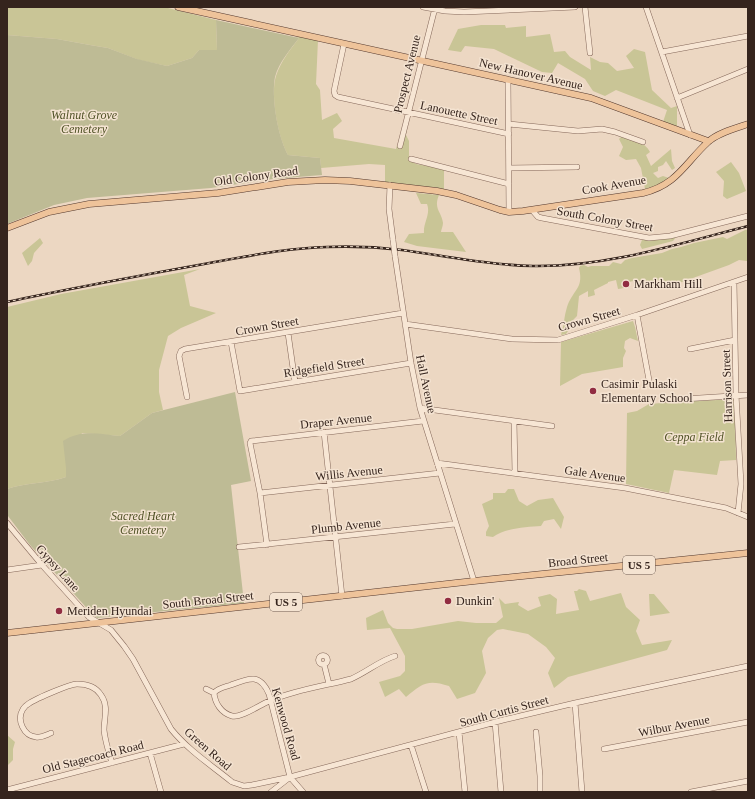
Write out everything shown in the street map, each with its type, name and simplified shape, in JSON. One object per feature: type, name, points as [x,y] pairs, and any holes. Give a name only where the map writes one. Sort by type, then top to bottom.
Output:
[{"type":"main road","name":"New Hanover Avenue","points":[[178,7],[598,100],[708,142]]},
{"type":"main road","name":"Cook Avenue","points":[[509,212],[532,210],[643,192],[657,188],[671,181],[708,142],[718,136],[748,124]]},
{"type":"main road","name":"Old Colony Road","points":[[7,228],[50,212],[102,202],[228,192],[288,182],[311,180],[339,180],[447,193],[509,212]]},
{"type":"main road","name":"Broad Street","points":[[530,576],[748,553]]},
{"type":"main road","name":"South Broad Street","points":[[7,633],[530,576]]},
{"type":"street","points":[[422,7],[464,12],[574,7]]},
{"type":"street","points":[[585,7],[590,53]]},
{"type":"street","points":[[646,7],[690,135]]},
{"type":"street","name":"Prospect Avenue","points":[[400,146],[434,8]]},
{"type":"street","points":[[662,52],[748,36]]},
{"type":"street","name":"Lanouette Street","points":[[344,44],[334,91],[335,95],[338,97],[509,134]]},
{"type":"street","points":[[677,98],[748,69]]},
{"type":"street","points":[[508,80],[509,212]]},
{"type":"street","points":[[509,124],[578,131],[604,130],[615,132],[644,142]]},
{"type":"street","points":[[411,159],[509,184]]},
{"type":"street","points":[[509,168],[577,167]]},
{"type":"street","name":"Hall Avenue","points":[[390,185],[389,209],[395,256],[411,363],[420,408],[474,581]]},
{"type":"street","name":"South Colony Street","points":[[532,210],[542,218],[649,238],[670,236],[748,216]]},
{"type":"street","name":"Crown Street","points":[[405,324],[512,339],[558,340],[748,277]]},
{"type":"street","name":"Harrison Street","points":[[734,282],[736,395],[741,484],[738,513]]},
{"type":"street","name":"Crown Street","points":[[187,397],[179,356],[185,349],[404,313]]},
{"type":"street","points":[[637,315],[649,380]]},
{"type":"street","points":[[288,333],[295,382]]},
{"type":"street","points":[[690,349],[735,340]]},
{"type":"street","name":"Ridgefield Street","points":[[231,342],[240,391],[411,363]]},
{"type":"street","points":[[667,400],[748,394]]},
{"type":"street","points":[[420,408],[552,426]]},
{"type":"street","name":"Draper Avenue","points":[[260,492],[250,444],[251,441],[423,421]]},
{"type":"street","points":[[514,421],[515,473]]},
{"type":"street","points":[[324,432],[342,596]]},
{"type":"street","name":"Gale Avenue","points":[[437,463],[625,488],[721,507],[748,517]]},
{"type":"street","name":"Willis Avenue","points":[[260,492],[440,473]]},
{"type":"street","points":[[741,484],[748,483]]},
{"type":"street","points":[[260,492],[267,545]]},
{"type":"street","name":"Gypsy Lane","points":[[7,523],[42,565],[89,617],[98,623]]},
{"type":"street","name":"Plumb Avenue","points":[[239,548],[455,524]]},
{"type":"street","points":[[7,570],[42,565]]},
{"type":"street","name":"Green Road","points":[[98,623],[111,630],[133,659],[171,729],[184,744],[232,782],[237,784],[252,785],[290,776]]},
{"type":"street","points":[[206,689],[214,693],[215,699],[220,708],[226,713],[232,716],[240,716],[270,701],[362,674],[387,658],[395,656]]},
{"type":"street","points":[[324,664],[329,684]]},
{"type":"street","name":"South Curtis Street","points":[[271,792],[290,776],[495,722],[575,703],[748,666]]},
{"type":"street","name":"Kenwood Road","points":[[214,693],[219,689],[248,678],[260,681],[266,686],[290,776]]},
{"type":"street","points":[[51,733],[43,737],[36,737],[29,735],[23,729],[21,721],[22,712],[26,705],[33,700],[75,684],[86,684],[101,695],[105,704],[104,731],[112,763]]},
{"type":"street","points":[[575,703],[582,792]]},
{"type":"street","points":[[495,722],[501,792]]},
{"type":"street","name":"Wilbur Avenue","points":[[604,749],[748,722]]},
{"type":"street","points":[[460,732],[465,792]]},
{"type":"street","points":[[536,732],[540,792]]},
{"type":"street","name":"Old Stagecoach Road","points":[[7,790],[20,789],[184,744]]},
{"type":"street","points":[[411,745],[426,792]]},
{"type":"street","points":[[150,753],[161,792]]},
{"type":"street","points":[[290,776],[303,792]]},
{"type":"street","points":[[690,792],[748,781]]},
{"type":"green space","points":[[7,7],[164,7],[216,20],[217,50],[199,50],[192,58],[167,66],[139,60],[108,48],[57,39],[7,35]]},
{"type":"green space","name":"Walnut Grove Cemetery","points":[[216,20],[299,38],[282,61],[275,77],[274,96],[276,117],[281,138],[288,155],[320,158],[322,175],[273,179],[211,188],[87,198],[54,205],[7,224],[7,35],[57,39],[108,48],[137,59],[167,66],[192,58],[199,50],[217,50]]},
{"type":"green space","points":[[481,25],[505,25],[506,28],[526,26],[526,37],[550,34],[554,52],[565,51],[570,57],[591,70],[590,57],[600,62],[608,63],[617,71],[634,68],[626,56],[634,49],[645,52],[652,90],[671,108],[677,106],[677,127],[663,122],[667,110],[616,90],[605,96],[593,91],[585,79],[558,63],[552,73],[542,72],[494,49],[465,46],[461,52],[448,50],[458,29]]},
{"type":"green space","points":[[298,36],[318,40],[316,84],[320,90],[322,120],[337,113],[342,121],[333,129],[334,138],[396,149],[397,145],[399,147],[403,146],[403,139],[407,128],[406,135],[409,141],[409,159],[416,164],[444,169],[444,189],[385,182],[385,165],[369,164],[321,168],[320,158],[288,155],[278,127],[274,84],[280,65],[299,38],[295,37]]},
{"type":"green space","points":[[623,135],[638,141],[648,149],[650,152],[646,155],[651,166],[671,149],[672,161],[675,168],[672,170],[666,161],[663,165],[658,167],[658,171],[653,173],[658,178],[663,176],[669,178],[674,173],[675,175],[657,186],[645,189],[641,168],[636,159],[626,160],[619,156],[623,147],[619,139]]},
{"type":"green space","points":[[731,162],[739,173],[746,191],[727,199],[723,196],[724,181],[716,172]]},
{"type":"green space","points":[[416,193],[439,195],[437,207],[443,223],[441,232],[453,232],[466,252],[417,246],[404,242],[409,234],[424,233],[428,208],[427,204],[421,204]]},
{"type":"green space","points":[[748,230],[748,265],[747,261],[739,260],[668,287],[649,288],[638,280],[624,283],[624,288],[618,289],[616,280],[608,282],[594,290],[595,295],[588,297],[588,291],[579,296],[577,316],[571,322],[570,328],[566,334],[561,335],[569,301],[579,285],[580,266],[609,266],[613,262],[621,264],[625,260],[662,253],[694,243],[723,237],[727,239]]},
{"type":"green space","points":[[677,236],[673,241],[642,249],[640,245],[642,240]]},
{"type":"green space","points":[[40,238],[43,243],[34,253],[32,261],[28,266],[22,253]]},
{"type":"green space","points":[[200,269],[184,275],[190,306],[216,313],[181,328],[168,336],[159,370],[159,392],[163,410],[152,413],[120,436],[82,433],[66,468],[66,477],[7,489],[7,307],[61,294]]},
{"type":"green space","points":[[633,321],[638,341],[630,338],[625,341],[624,348],[626,351],[623,358],[623,367],[582,374],[560,386],[561,342]]},
{"type":"green space","name":"Sacred Heart Cemetery","points":[[235,392],[251,481],[231,485],[244,603],[97,618],[30,545],[8,516],[7,489],[66,477],[63,441],[70,437],[91,433],[120,436],[152,413]]},
{"type":"green space","name":"Ceppa Field","points":[[735,399],[736,460],[720,461],[717,475],[674,470],[669,493],[626,484],[627,413],[637,411],[649,404]]},
{"type":"green space","points":[[508,489],[514,489],[519,501],[527,506],[538,500],[553,498],[564,517],[561,529],[554,519],[544,521],[541,526],[509,530],[493,537],[486,536],[489,526],[482,504],[493,499],[493,493],[505,493]]},
{"type":"green space","points":[[579,589],[586,591],[590,601],[621,593],[626,607],[640,620],[636,631],[642,645],[672,640],[667,650],[568,677],[554,688],[548,673],[555,658],[546,647],[528,634],[503,629],[497,630],[488,638],[482,651],[486,673],[475,693],[457,699],[449,686],[430,683],[417,688],[406,697],[399,689],[385,697],[379,682],[400,676],[405,671],[405,656],[390,628],[367,630],[366,618],[383,610],[388,623],[393,628],[397,629],[412,629],[458,621],[496,623],[503,617],[499,598],[505,604],[519,602],[518,605],[528,611],[541,606],[538,597],[550,594],[557,599],[556,614],[579,610],[574,591]]},
{"type":"green space","points":[[649,594],[654,594],[670,613],[650,616]]},
{"type":"green space","points":[[7,735],[15,742],[13,749],[13,760],[7,766]]},
{"type":"railway","points":[[7,302],[155,273],[296,249],[374,247],[500,264],[533,266],[561,265],[615,259],[669,247],[748,226]]},
{"type":"place","name":"Markham Hill","points":[[626,284]]},
{"type":"place","name":"Casimir Pulaski Elementary School","points":[[593,391]]},
{"type":"place","name":"Dunkin'","points":[[448,601]]},
{"type":"place","name":"Meriden Hyundai","points":[[59,611]]}]
